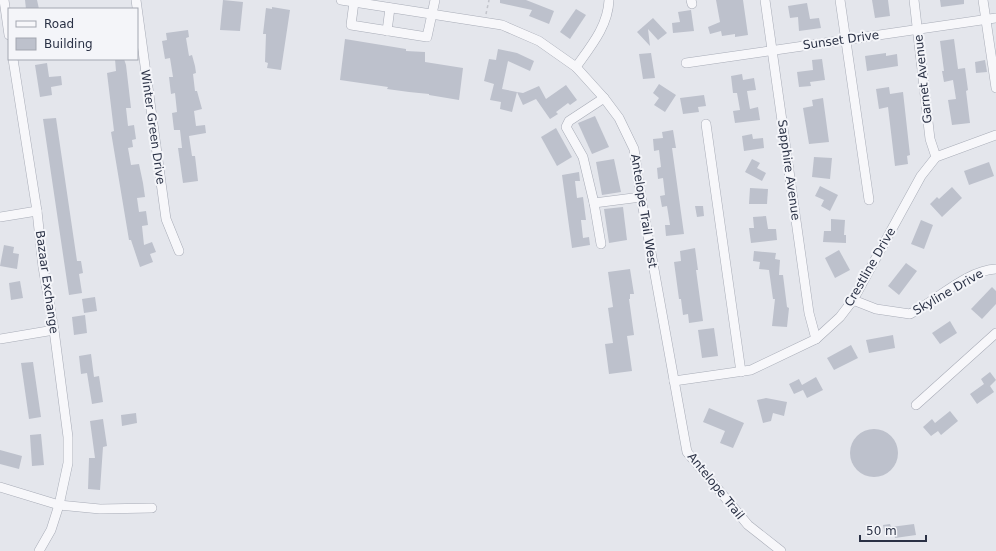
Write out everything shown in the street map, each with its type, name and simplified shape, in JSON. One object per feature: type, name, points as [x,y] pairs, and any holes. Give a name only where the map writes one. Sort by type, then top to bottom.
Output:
[{"type":"street","points":[[4,0],[6,29]]},
{"type":"street","name":"Antelope Trail West","points":[[341,0],[502,25],[539,41],[576,67],[604,98],[619,118],[634,149],[641,197],[674,381]]},
{"type":"street","points":[[354,2],[351,26],[427,37],[435,0]]},
{"type":"street","points":[[576,67],[598,36],[608,13],[609,0]]},
{"type":"street","name":"Sapphire Avenue","points":[[765,0],[809,313],[816,339]]},
{"type":"street","points":[[840,0],[869,200]]},
{"type":"street","name":"Garnet Avenue","points":[[914,0],[930,139],[936,157]]},
{"type":"street","points":[[983,0],[996,88]]},
{"type":"street","points":[[387,31],[390,8]]},
{"type":"street","name":"Winter Green Drive","points":[[138,15],[166,219],[179,251]]},
{"type":"street","name":"Sunset Drive","points":[[686,63],[996,18]]},
{"type":"street","name":"Bazaar Exchange","points":[[13,60],[37,212],[43,267],[54,330],[68,437],[68,463],[60,505],[51,530],[39,551]]},
{"type":"street","points":[[601,244],[594,204],[583,157],[566,127],[569,121],[604,98]]},
{"type":"street","points":[[706,124],[741,372]]},
{"type":"street","points":[[936,157],[996,135]]},
{"type":"street","name":"Crestline Drive","points":[[674,381],[751,370],[816,339],[840,317],[853,300],[921,176],[936,157]]},
{"type":"street","points":[[594,204],[641,197]]},
{"type":"street","points":[[0,217],[37,212]]},
{"type":"street","name":"Skyline Drive","points":[[853,300],[876,309],[910,314],[973,274],[986,269],[996,269]]},
{"type":"street","points":[[0,339],[54,330]]},
{"type":"street","points":[[916,405],[996,333]]},
{"type":"street","name":"Antelope Trail","points":[[674,381],[687,452],[748,525],[781,551]]},
{"type":"street","points":[[0,487],[60,505],[100,510],[152,508]]},
{"type":"path","points":[[484,22],[489,0]]},
{"type":"building","points":[[25,0],[37,0],[39,8],[26,8]]},
{"type":"building","points":[[223,0],[243,2],[240,31],[220,30]]},
{"type":"building","points":[[500,0],[526,0],[554,11],[549,24],[529,16],[532,10],[500,3]]},
{"type":"building","points":[[716,0],[743,0],[748,35],[735,37],[735,34],[722,36],[721,31],[710,34],[708,27],[720,22]]},
{"type":"building","points":[[872,0],[888,0],[890,16],[875,18]]},
{"type":"building","points":[[940,0],[964,0],[964,4],[941,7]]},
{"type":"building","points":[[807,3],[810,19],[819,18],[821,28],[799,31],[798,17],[790,18],[788,6]]},
{"type":"building","points":[[272,7],[290,10],[281,70],[267,68],[268,63],[265,62],[266,34],[263,34],[266,8],[272,9]]},
{"type":"building","points":[[576,9],[586,15],[570,39],[560,32]]},
{"type":"building","points":[[691,10],[694,31],[673,33],[672,23],[680,22],[678,12]]},
{"type":"building","points":[[653,18],[667,33],[658,40],[648,29],[650,46],[637,32]]},
{"type":"building","points":[[188,30],[189,37],[186,38],[189,56],[192,55],[196,73],[193,74],[195,91],[197,91],[202,109],[194,111],[196,126],[205,125],[206,133],[189,136],[192,156],[195,156],[198,181],[183,183],[178,148],[182,148],[180,130],[174,130],[172,113],[177,112],[175,93],[171,94],[169,77],[173,77],[170,58],[165,59],[162,41],[167,40],[166,33]]},
{"type":"building","points":[[345,39],[406,49],[406,51],[425,52],[425,62],[463,68],[459,100],[340,80]]},
{"type":"building","points":[[954,39],[958,69],[965,68],[970,123],[952,125],[948,100],[956,99],[953,80],[944,82],[940,41]]},
{"type":"building","points":[[498,49],[517,53],[534,61],[530,71],[508,61],[502,89],[517,92],[512,112],[500,109],[501,102],[490,100],[494,84],[484,81],[489,59],[496,60]]},
{"type":"building","points":[[651,53],[655,78],[643,79],[639,54]]},
{"type":"building","points":[[886,53],[886,56],[897,54],[898,66],[867,71],[865,56]]},
{"type":"building","points":[[822,59],[825,80],[810,82],[811,86],[799,87],[797,72],[813,70],[812,60]]},
{"type":"building","points":[[115,60],[124,60],[131,108],[126,108],[128,126],[134,125],[136,139],[132,140],[133,147],[128,148],[131,165],[139,164],[143,183],[145,197],[137,198],[139,212],[146,211],[148,225],[142,226],[144,245],[152,242],[156,252],[150,254],[153,262],[140,267],[131,240],[129,240],[111,132],[114,131],[107,73],[116,71]]},
{"type":"building","points":[[985,60],[987,72],[976,73],[975,62]]},
{"type":"building","points":[[47,63],[49,77],[61,76],[62,85],[51,87],[52,95],[40,97],[35,65]]},
{"type":"building","points":[[742,74],[743,80],[754,78],[756,90],[747,91],[750,109],[758,107],[760,120],[735,123],[733,111],[740,110],[737,93],[733,93],[731,76]]},
{"type":"building","points":[[659,84],[676,95],[665,112],[654,105],[659,98],[653,93]]},
{"type":"building","points":[[566,85],[577,100],[570,105],[568,103],[556,112],[558,114],[550,119],[536,99],[523,105],[517,92],[523,93],[539,86],[546,99]]},
{"type":"building","points":[[889,87],[890,94],[903,92],[910,155],[907,156],[908,164],[895,166],[888,107],[879,109],[876,89]]},
{"type":"building","points":[[704,95],[706,106],[698,107],[699,112],[683,114],[680,98]]},
{"type":"building","points":[[823,98],[829,142],[809,144],[803,108],[813,106],[812,100]]},
{"type":"building","points":[[595,116],[609,147],[592,154],[578,123]]},
{"type":"building","points":[[56,118],[77,261],[81,261],[83,273],[79,274],[82,293],[69,295],[43,119]]},
{"type":"building","points":[[556,128],[572,157],[557,166],[541,137]]},
{"type":"building","points":[[673,130],[676,148],[672,148],[684,234],[666,236],[665,225],[670,225],[667,206],[662,207],[660,196],[665,195],[663,178],[658,179],[657,168],[661,167],[659,150],[654,151],[653,139],[663,138],[662,132]]},
{"type":"building","points":[[752,134],[753,139],[763,138],[764,148],[744,151],[742,136]]},
{"type":"building","points":[[814,157],[832,158],[830,179],[812,177]]},
{"type":"building","points":[[614,159],[621,192],[602,195],[596,162]]},
{"type":"building","points":[[752,159],[760,163],[757,168],[766,173],[762,181],[745,172]]},
{"type":"building","points":[[989,162],[994,176],[969,185],[964,171]]},
{"type":"building","points":[[579,172],[580,181],[575,181],[577,198],[583,197],[586,220],[581,220],[583,238],[589,237],[590,245],[572,248],[562,175]]},
{"type":"building","points":[[820,186],[838,195],[830,211],[821,206],[824,200],[815,196]]},
{"type":"building","points":[[952,187],[962,198],[942,217],[930,204],[937,197],[939,199]]},
{"type":"building","points":[[750,188],[768,189],[767,204],[749,204]]},
{"type":"building","points":[[695,206],[703,206],[704,216],[697,217]]},
{"type":"building","points":[[623,207],[627,240],[609,243],[604,209]]},
{"type":"building","points":[[766,216],[768,229],[776,229],[777,240],[751,243],[749,228],[754,228],[753,217]]},
{"type":"building","points":[[831,219],[845,220],[844,235],[846,235],[846,243],[823,242],[824,231],[831,231]]},
{"type":"building","points":[[921,220],[933,225],[924,249],[911,244]]},
{"type":"building","points":[[4,245],[14,247],[13,253],[19,254],[17,269],[0,266]]},
{"type":"building","points":[[695,248],[698,270],[696,270],[703,321],[689,323],[688,314],[683,315],[681,299],[679,299],[674,262],[681,261],[680,251]]},
{"type":"building","points":[[839,250],[850,270],[835,278],[825,258]]},
{"type":"building","points":[[754,251],[776,253],[775,259],[780,260],[779,275],[783,275],[787,307],[789,308],[787,327],[772,326],[775,299],[773,299],[769,270],[759,269],[760,262],[753,261]]},
{"type":"building","points":[[906,263],[917,271],[899,295],[888,286]]},
{"type":"building","points":[[630,269],[634,294],[630,294],[629,299],[634,335],[627,336],[632,371],[609,374],[605,344],[613,343],[608,308],[613,307],[608,272]]},
{"type":"building","points":[[20,281],[23,298],[11,300],[9,283]]},
{"type":"building","points":[[992,287],[996,291],[996,304],[982,319],[971,309]]},
{"type":"building","points":[[95,297],[97,311],[84,313],[82,299]]},
{"type":"building","points":[[85,315],[87,333],[74,335],[72,317]]},
{"type":"building","points":[[950,321],[957,333],[940,344],[932,333]]},
{"type":"building","points":[[714,328],[718,356],[702,358],[698,330]]},
{"type":"building","points":[[893,335],[895,348],[869,353],[866,340]]},
{"type":"building","points":[[851,345],[858,358],[834,370],[827,358]]},
{"type":"building","points":[[91,354],[94,377],[99,376],[103,402],[92,404],[87,373],[81,374],[79,356]]},
{"type":"building","points":[[33,362],[41,417],[29,419],[21,363]]},
{"type":"building","points":[[990,372],[996,380],[990,386],[994,392],[977,404],[970,394],[984,384],[981,379]]},
{"type":"building","points":[[816,377],[823,390],[807,398],[803,390],[794,394],[789,384],[799,379],[802,385]]},
{"type":"building","points":[[766,398],[787,402],[784,416],[773,413],[771,421],[763,423],[757,400]]},
{"type":"building","points":[[709,408],[744,423],[733,448],[720,443],[725,431],[703,422]]},
{"type":"building","points":[[950,411],[958,421],[941,435],[938,431],[931,436],[923,427],[932,419],[935,423]]},
{"type":"building","points":[[136,413],[137,423],[122,426],[121,415]]},
{"type":"building","points":[[103,419],[107,446],[103,447],[100,490],[88,489],[89,458],[95,458],[90,421]]},
{"type":"building","points":[[874,429],[883,431],[891,436],[896,444],[898,453],[896,462],[891,470],[883,475],[874,477],[865,475],[857,470],[852,462],[850,453],[852,444],[857,436],[865,431]]},
{"type":"building","points":[[41,434],[44,465],[32,466],[30,435]]},
{"type":"building","points":[[0,450],[22,456],[19,469],[0,464]]},
{"type":"building","points":[[890,524],[891,527],[914,524],[916,535],[895,538],[894,533],[885,535],[883,525]]}]
